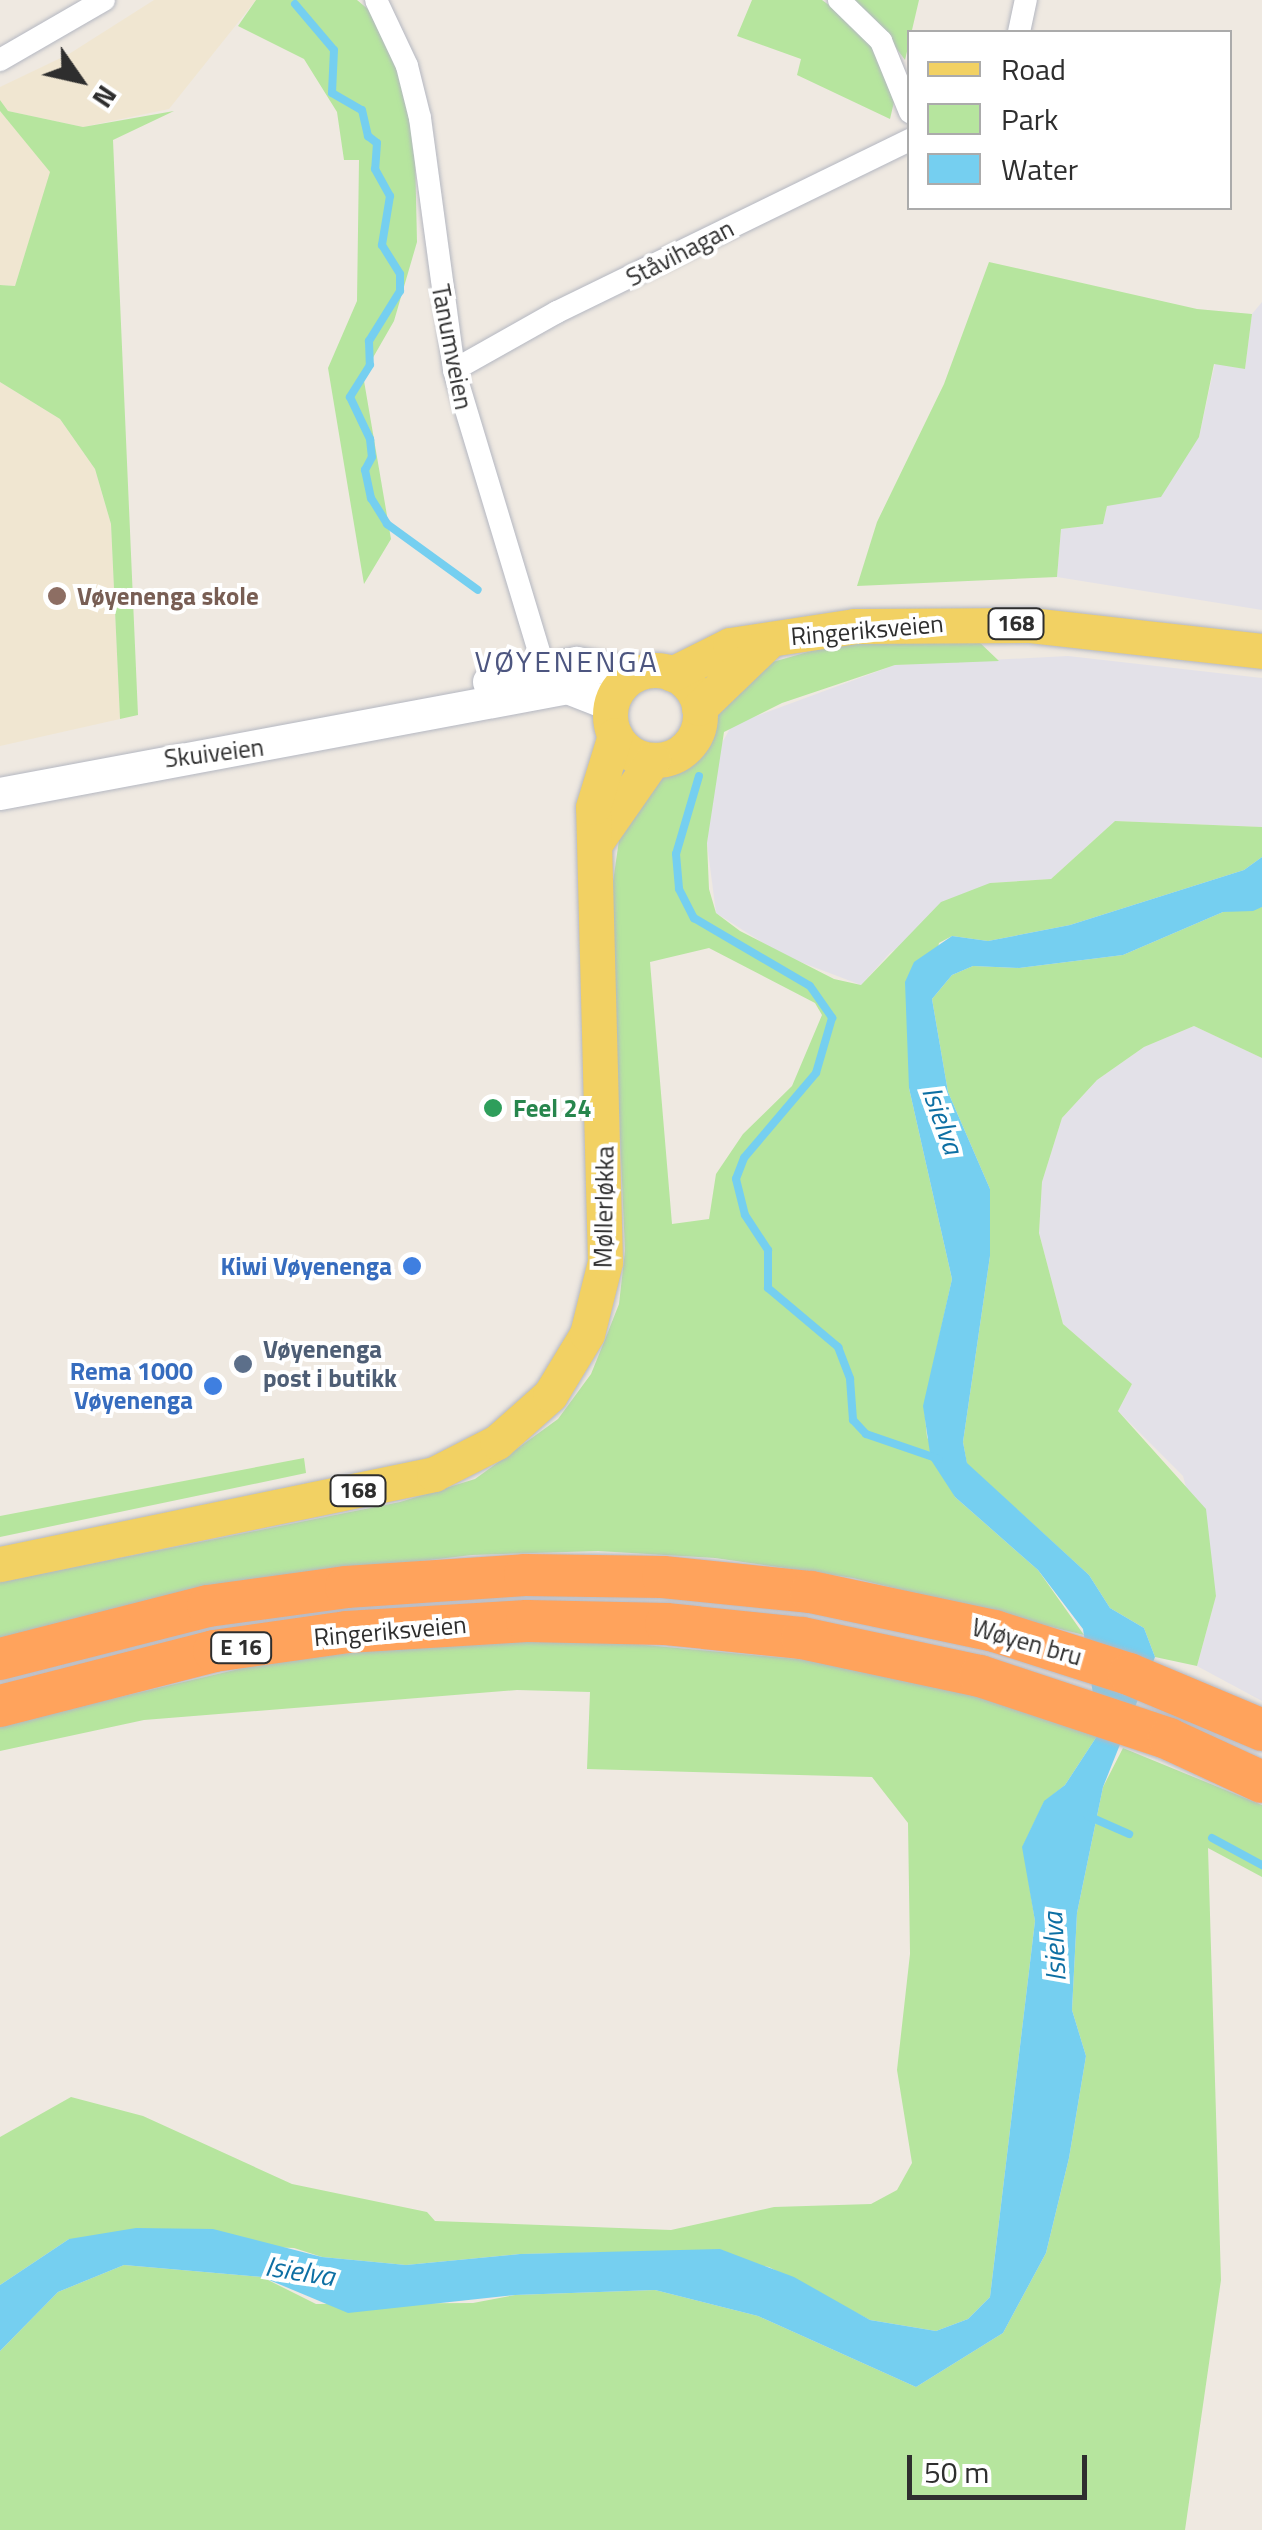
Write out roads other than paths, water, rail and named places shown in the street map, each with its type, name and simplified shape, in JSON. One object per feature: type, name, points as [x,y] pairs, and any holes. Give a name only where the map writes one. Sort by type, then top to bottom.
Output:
[{"type":"highway","name":"Ringeriksveien","points":[[0,1660],[208,1606],[484,1576],[663,1577],[869,1602]]},
{"type":"highway","name":"Wøyen bru","points":[[869,1602],[1054,1647],[1182,1694],[1262,1730]]},
{"type":"highway","name":"Ringeriksveien","points":[[0,1706],[214,1652],[348,1632],[487,1623],[666,1624],[738,1629],[858,1648]]},
{"type":"highway","name":"Wøyen bru","points":[[858,1648],[980,1676],[1168,1739],[1262,1782]]},
{"type":"main road","name":"Ringeriksveien","points":[[672,674],[730,645],[855,626],[972,622],[1262,652]]},
{"type":"main road","name":"Ringeriksveien","points":[[699,708],[771,640]]},
{"type":"main road","name":"Skuiveien","points":[[0,794],[428,712],[470,686],[548,680],[588,663],[636,674]]},
{"type":"main road","name":"168","points":[[613,720],[636,674],[672,674]]},
{"type":"main road","points":[[613,720],[630,753],[653,760],[668,758],[693,738],[699,708],[690,687],[672,674]]},
{"type":"main road","name":"Skuiveien","points":[[548,680],[581,690],[613,720]]},
{"type":"main road","name":"Møllerløkka","points":[[0,1564],[434,1474],[497,1442],[550,1394],[587,1334],[606,1262],[593,807],[613,720]]},
{"type":"main road","points":[[596,842],[653,760]]},
{"type":"street","points":[[0,60],[104,0]]},
{"type":"street","name":"Tanumveien","points":[[376,0],[407,66],[420,118],[454,370],[548,680]]},
{"type":"street","points":[[839,0],[881,41],[907,105]]},
{"type":"street","points":[[1020,30],[1026,0]]},
{"type":"street","name":"Ståvihagan","points":[[454,370],[907,142]]},
{"type":"water","name":"Isielva","points":[[1262,857],[1262,907],[1253,911],[1223,912],[1123,955],[1019,968],[973,966],[952,975],[932,999],[948,1092],[990,1189],[990,1256],[963,1442],[967,1463],[1089,1575],[1110,1608],[1144,1628],[1155,1657],[1103,1787],[1077,1913],[1072,2010],[1086,2056],[1069,2158],[1046,2253],[1003,2333],[916,2387],[758,2316],[655,2290],[515,2295],[348,2313],[262,2277],[124,2265],[58,2292],[0,2351],[0,2285],[69,2239],[136,2228],[213,2229],[322,2257],[406,2265],[520,2254],[720,2249],[794,2277],[870,2320],[936,2331],[968,2319],[990,2297],[1035,1921],[1022,1847],[1044,1801],[1065,1785],[1099,1733],[1083,1629],[1038,1570],[955,1497],[931,1460],[923,1406],[952,1279],[909,1088],[905,982],[914,962],[952,936],[988,941],[1070,925],[1244,870]]},
{"type":"waterway","points":[[295,4],[334,50],[332,93],[362,110],[368,136],[377,143],[375,169],[390,196],[382,245],[400,274],[400,291],[369,341],[370,365],[350,397],[370,439],[372,457],[365,470],[371,498],[387,524],[478,590]]},
{"type":"waterway","points":[[699,776],[676,854],[679,889],[694,918],[810,986],[832,1018],[816,1073],[744,1158],[736,1179],[745,1215],[768,1250],[768,1288],[838,1347],[850,1379],[853,1420],[866,1434],[939,1459]]},
{"type":"waterway","points":[[1088,1816],[1129,1834]]},
{"type":"waterway","points":[[1212,1838],[1262,1865]]},
{"type":"place","name":"Vøyenenga skole","points":[[57,596]]},
{"type":"place","name":"Feel 24","points":[[493,1108]]},
{"type":"place","name":"Kiwi Vøyenenga","points":[[412,1266]]},
{"type":"place","name":"Vøyenenga post i butikk","points":[[243,1364]]},
{"type":"place","name":"Rema 1000 Vøyenenga","points":[[213,1386]]},
{"type":"district","name":"VØYENENGA","points":[[567,661]]}]
